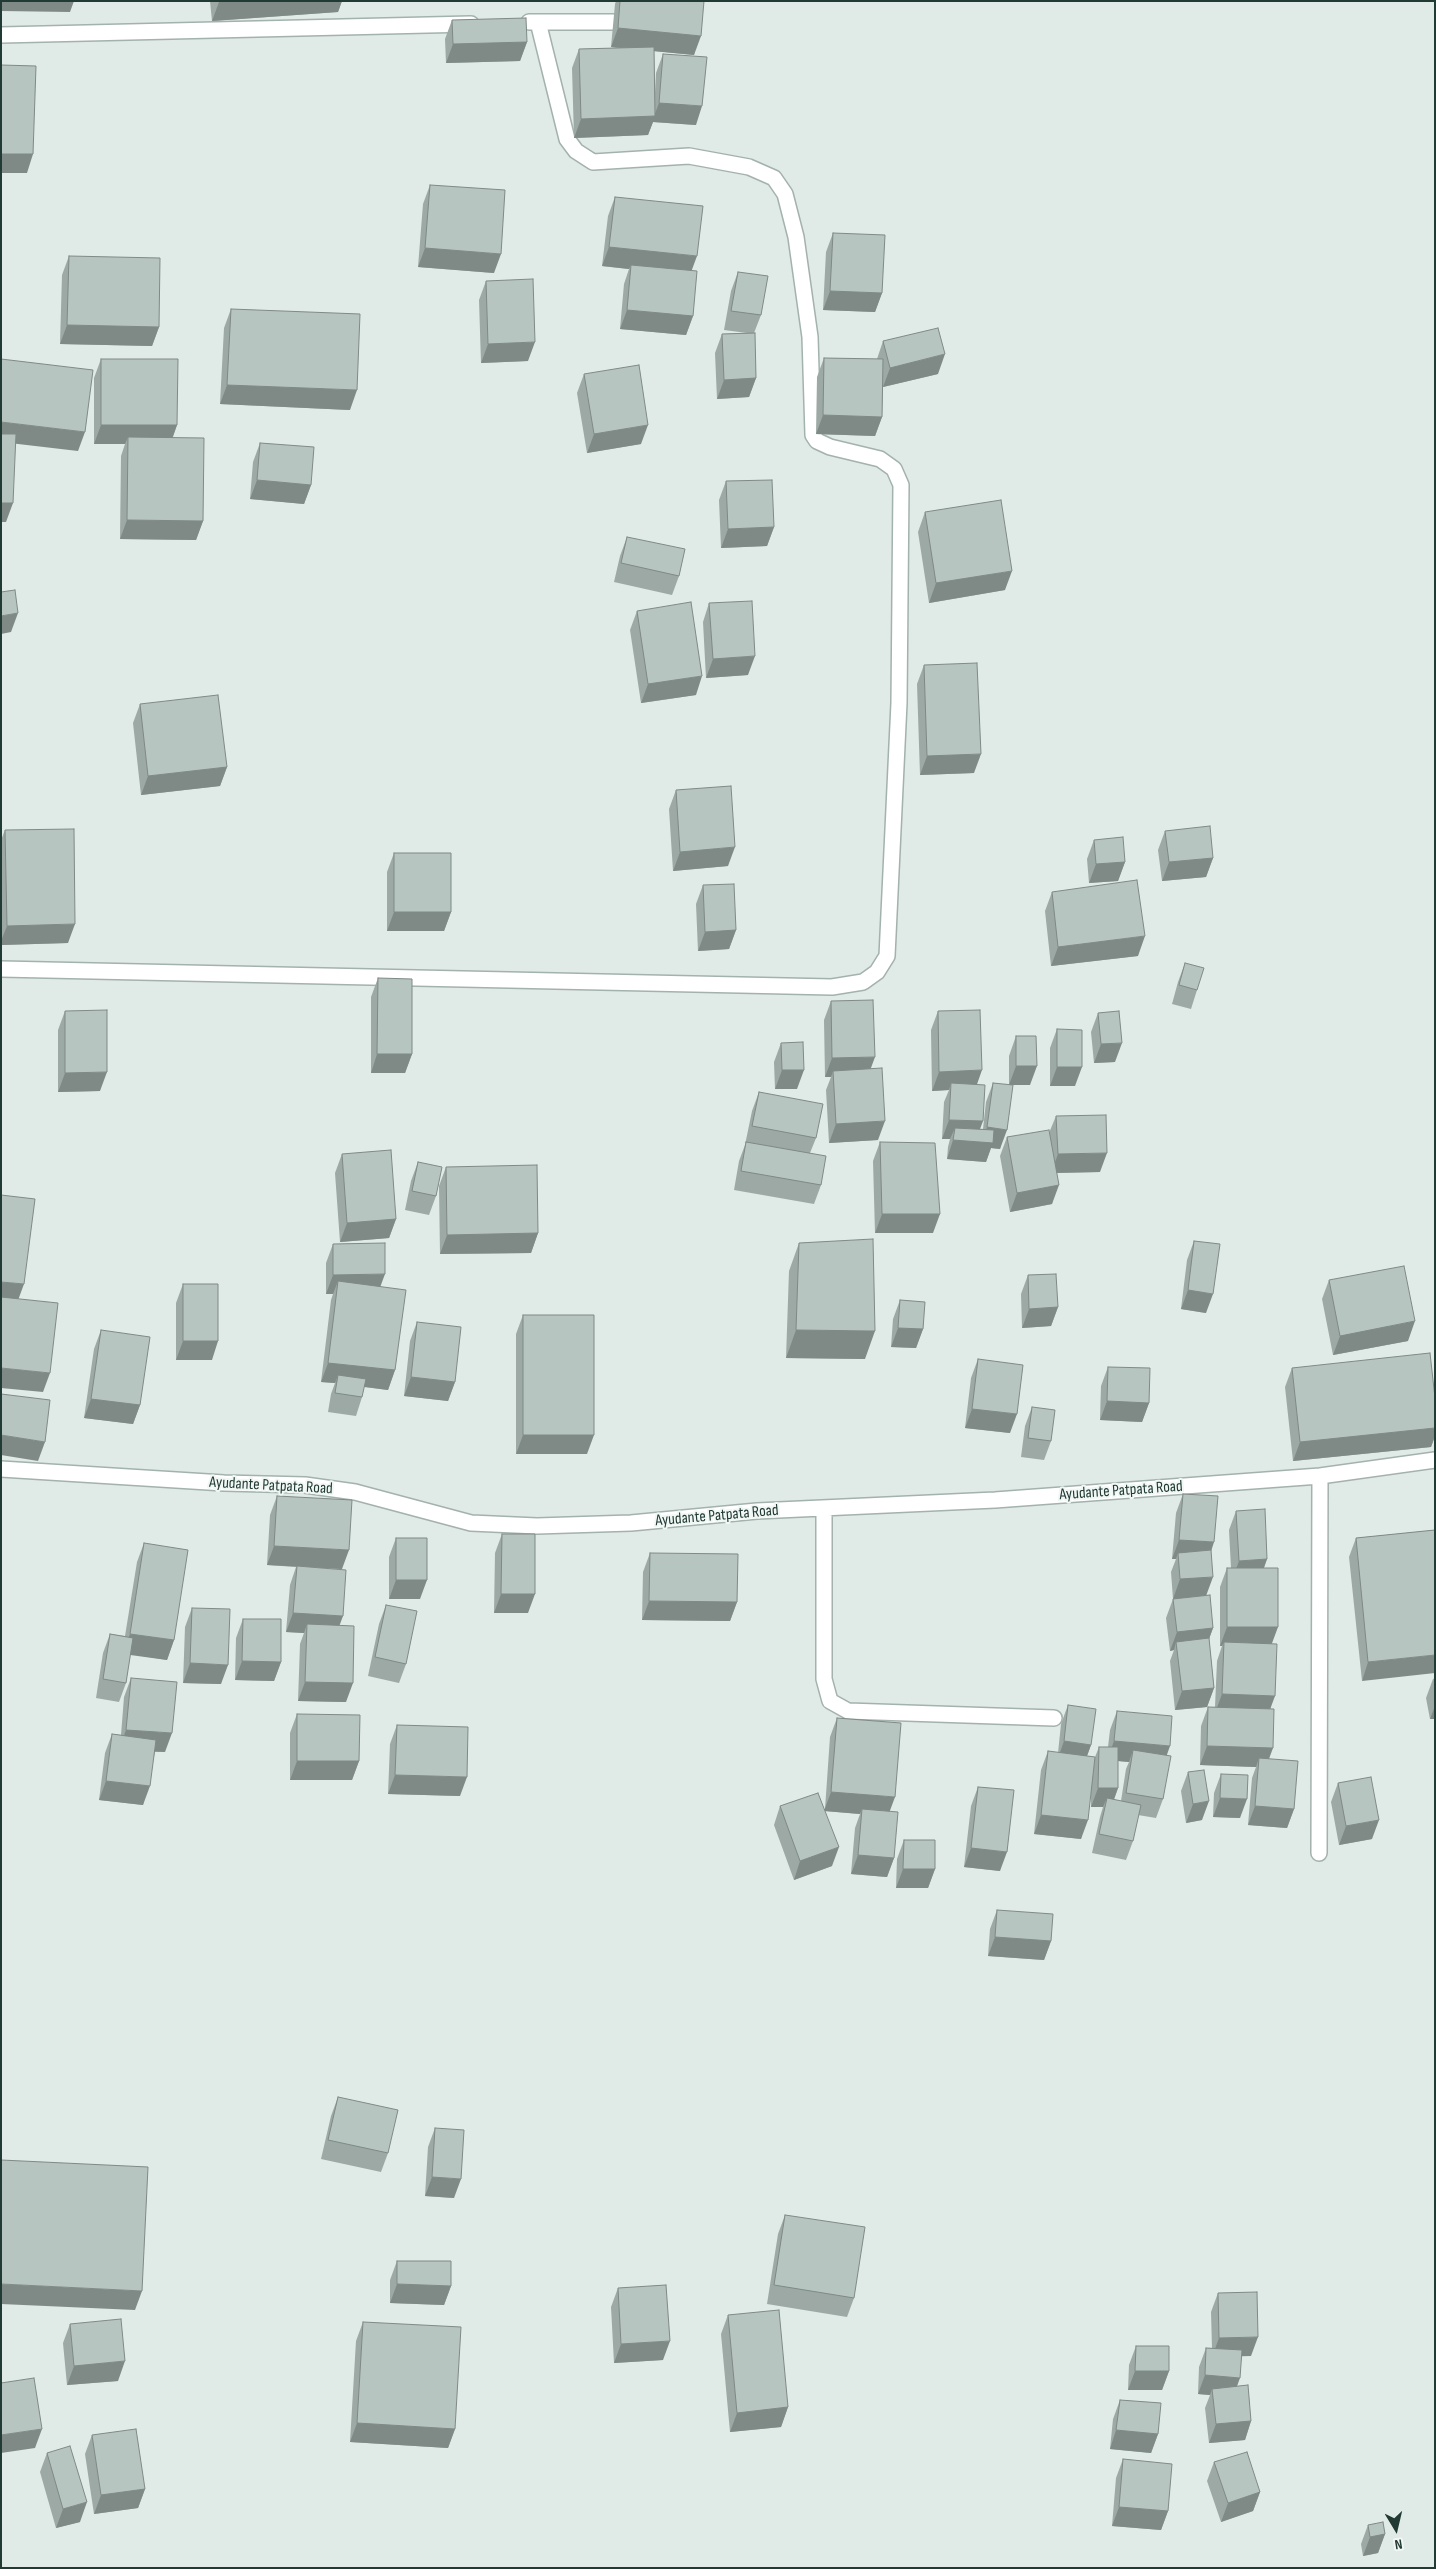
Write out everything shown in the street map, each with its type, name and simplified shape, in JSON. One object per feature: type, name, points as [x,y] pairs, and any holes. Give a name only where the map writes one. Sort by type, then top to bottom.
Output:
[{"type":"street","points":[[1,969],[832,987],[863,982],[878,972],[887,956],[899,703],[901,484],[894,469],[880,459],[830,447],[817,441],[813,435],[810,337],[796,238],[785,194],[774,178],[749,167],[689,156],[593,162],[576,151],[567,139],[538,22]]},
{"type":"street","points":[[518,23],[613,22]]},
{"type":"street","points":[[1,34],[488,23]]},
{"type":"street","name":"Ayudante Patpata Road","points":[[1,1469],[224,1483],[305,1485],[355,1492],[471,1523],[527,1526],[631,1523],[757,1511],[995,1500],[1320,1476],[1435,1460]]},
{"type":"street","points":[[1319,1853],[1320,1476]]},
{"type":"street","points":[[824,1508],[824,1679],[830,1701],[848,1712],[1054,1718]]},
{"type":"building","points":[[620,1],[704,1],[701,36],[618,28]]},
{"type":"building","points":[[526,18],[527,42],[453,44],[452,20]]},
{"type":"building","points":[[654,47],[655,116],[581,119],[579,49]]},
{"type":"building","points":[[663,54],[707,57],[702,106],[659,103]]},
{"type":"building","points":[[1,65],[36,66],[33,154],[1,154]]},
{"type":"building","points":[[430,185],[505,190],[501,254],[425,248]]},
{"type":"building","points":[[615,197],[703,206],[697,256],[609,247]]},
{"type":"building","points":[[833,233],[885,235],[882,293],[830,291]]},
{"type":"building","points":[[69,256],[160,258],[159,327],[67,325]]},
{"type":"building","points":[[631,265],[697,271],[693,316],[627,310]]},
{"type":"building","points":[[738,272],[768,276],[761,315],[731,311]]},
{"type":"building","points":[[533,279],[535,342],[488,344],[486,281]]},
{"type":"building","points":[[231,309],[360,314],[357,390],[227,385]]},
{"type":"building","points":[[938,328],[945,354],[890,368],[883,341]]},
{"type":"building","points":[[755,333],[756,378],[724,380],[722,334]]},
{"type":"building","points":[[824,358],[883,359],[882,417],[823,415]]},
{"type":"building","points":[[1,359],[93,370],[85,432],[1,422]]},
{"type":"building","points":[[101,359],[178,359],[177,425],[101,425]]},
{"type":"building","points":[[639,365],[648,425],[594,434],[584,374]]},
{"type":"building","points":[[1,434],[16,434],[13,503],[1,503]]},
{"type":"building","points":[[128,437],[204,438],[203,521],[127,520]]},
{"type":"building","points":[[260,443],[314,447],[311,485],[257,480]]},
{"type":"building","points":[[772,480],[774,527],[728,529],[726,481]]},
{"type":"building","points":[[1001,500],[1012,571],[936,583],[925,512]]},
{"type":"building","points":[[627,537],[685,549],[679,576],[621,563]]},
{"type":"building","points":[[15,590],[18,613],[1,616],[1,592]]},
{"type":"building","points":[[752,601],[755,656],[713,659],[709,603]]},
{"type":"building","points":[[691,602],[702,676],[648,684],[637,611]]},
{"type":"building","points":[[977,663],[981,754],[927,756],[924,665]]},
{"type":"building","points":[[218,695],[227,767],[148,776],[140,704]]},
{"type":"building","points":[[731,786],[735,847],[680,852],[676,790]]},
{"type":"building","points":[[1210,826],[1213,858],[1169,862],[1165,831]]},
{"type":"building","points":[[74,829],[75,924],[7,926],[5,830]]},
{"type":"building","points":[[1123,837],[1125,862],[1096,864],[1094,840]]},
{"type":"building","points":[[394,853],[451,853],[451,912],[394,912]]},
{"type":"building","points":[[1137,880],[1145,936],[1058,947],[1052,892]]},
{"type":"building","points":[[734,884],[736,930],[705,932],[703,885]]},
{"type":"building","points":[[1185,963],[1204,968],[1197,990],[1179,985]]},
{"type":"building","points":[[378,978],[412,979],[412,1054],[377,1054]]},
{"type":"building","points":[[873,1000],[875,1057],[832,1058],[831,1001]]},
{"type":"building","points":[[107,1010],[107,1072],[65,1073],[65,1011]]},
{"type":"building","points":[[980,1010],[982,1070],[939,1072],[938,1011]]},
{"type":"building","points":[[1119,1011],[1122,1043],[1101,1044],[1098,1013]]},
{"type":"building","points":[[1057,1029],[1082,1030],[1082,1067],[1057,1067]]},
{"type":"building","points":[[1016,1036],[1036,1036],[1037,1066],[1016,1066]]},
{"type":"building","points":[[803,1042],[804,1070],[782,1070],[781,1043]]},
{"type":"building","points":[[882,1068],[885,1121],[836,1124],[833,1071]]},
{"type":"building","points":[[951,1083],[985,1085],[983,1121],[949,1120]]},
{"type":"building","points":[[993,1083],[1013,1085],[1007,1130],[987,1127]]},
{"type":"building","points":[[759,1092],[823,1104],[816,1138],[752,1126]]},
{"type":"building","points":[[1106,1115],[1107,1153],[1058,1154],[1056,1116]]},
{"type":"building","points":[[955,1128],[994,1130],[993,1143],[953,1140]]},
{"type":"building","points":[[1049,1130],[1059,1185],[1017,1193],[1007,1137]]},
{"type":"building","points":[[746,1142],[826,1156],[821,1185],[741,1171]]},
{"type":"building","points":[[880,1142],[935,1143],[940,1214],[882,1214]]},
{"type":"building","points":[[391,1150],[396,1219],[347,1223],[342,1154]]},
{"type":"building","points":[[418,1162],[442,1167],[436,1196],[412,1191]]},
{"type":"building","points":[[537,1165],[538,1233],[447,1235],[446,1167]]},
{"type":"building","points":[[1,1195],[35,1199],[24,1284],[1,1282]]},
{"type":"building","points":[[873,1239],[875,1331],[796,1330],[799,1243]]},
{"type":"building","points":[[1194,1241],[1220,1244],[1213,1294],[1188,1290]]},
{"type":"building","points":[[385,1243],[385,1274],[333,1275],[333,1244]]},
{"type":"building","points":[[1404,1266],[1415,1321],[1340,1336],[1329,1280]]},
{"type":"building","points":[[1056,1274],[1058,1307],[1029,1309],[1028,1275]]},
{"type":"building","points":[[338,1281],[406,1290],[395,1370],[328,1363]]},
{"type":"building","points":[[183,1284],[218,1284],[218,1341],[183,1341]]},
{"type":"building","points":[[1,1297],[58,1303],[50,1373],[1,1368]]},
{"type":"building","points":[[900,1300],[925,1302],[923,1329],[898,1328]]},
{"type":"building","points":[[523,1315],[594,1315],[594,1435],[523,1435]]},
{"type":"building","points":[[417,1322],[461,1327],[455,1382],[411,1377]]},
{"type":"building","points":[[101,1330],[150,1337],[140,1405],[91,1399]]},
{"type":"building","points":[[1430,1353],[1435,1398],[1435,1428],[1300,1442],[1292,1368]]},
{"type":"building","points":[[978,1359],[1023,1365],[1017,1414],[972,1409]]},
{"type":"building","points":[[1108,1367],[1150,1368],[1149,1403],[1107,1401]]},
{"type":"building","points":[[338,1375],[366,1379],[362,1397],[335,1393]]},
{"type":"building","points":[[1,1394],[50,1400],[45,1442],[1,1435]]},
{"type":"building","points":[[1032,1407],[1055,1410],[1051,1441],[1028,1438]]},
{"type":"building","points":[[1183,1494],[1218,1496],[1214,1542],[1179,1540]]},
{"type":"building","points":[[277,1496],[352,1500],[349,1550],[274,1546]]},
{"type":"building","points":[[1265,1509],[1267,1559],[1239,1561],[1236,1511]]},
{"type":"building","points":[[1435,1530],[1435,1655],[1368,1662],[1356,1538]]},
{"type":"building","points":[[502,1534],[535,1534],[535,1594],[501,1594]]},
{"type":"building","points":[[396,1538],[427,1538],[427,1580],[396,1580]]},
{"type":"building","points":[[144,1543],[188,1550],[174,1640],[130,1634]]},
{"type":"building","points":[[1211,1550],[1213,1577],[1180,1579],[1178,1553]]},
{"type":"building","points":[[650,1553],[738,1554],[737,1602],[649,1601]]},
{"type":"building","points":[[297,1566],[346,1570],[343,1616],[293,1613]]},
{"type":"building","points":[[1227,1568],[1278,1568],[1278,1627],[1227,1627]]},
{"type":"building","points":[[1210,1595],[1213,1628],[1177,1632],[1173,1599]]},
{"type":"building","points":[[386,1605],[417,1611],[406,1664],[375,1657]]},
{"type":"building","points":[[192,1608],[230,1609],[228,1665],[190,1663]]},
{"type":"building","points":[[243,1619],[281,1619],[281,1662],[242,1661]]},
{"type":"building","points":[[307,1624],[354,1626],[353,1683],[305,1682]]},
{"type":"building","points":[[110,1634],[133,1638],[126,1683],[103,1679]]},
{"type":"building","points":[[1209,1638],[1214,1688],[1182,1691],[1176,1642]]},
{"type":"building","points":[[1224,1642],[1277,1644],[1275,1696],[1222,1694]]},
{"type":"building","points":[[131,1678],[177,1682],[172,1733],[126,1730]]},
{"type":"building","points":[[1068,1705],[1096,1709],[1091,1745],[1064,1741]]},
{"type":"building","points":[[1208,1707],[1274,1709],[1273,1748],[1207,1746]]},
{"type":"building","points":[[1117,1711],[1172,1716],[1170,1746],[1114,1741]]},
{"type":"building","points":[[297,1714],[360,1715],[359,1761],[297,1761]]},
{"type":"building","points":[[837,1718],[901,1723],[895,1797],[831,1792]]},
{"type":"building","points":[[397,1725],[468,1727],[467,1777],[395,1775]]},
{"type":"building","points":[[112,1734],[156,1740],[150,1786],[106,1781]]},
{"type":"building","points":[[1099,1747],[1118,1747],[1118,1788],[1098,1788]]},
{"type":"building","points":[[1133,1750],[1171,1756],[1163,1799],[1126,1793]]},
{"type":"building","points":[[1048,1751],[1095,1757],[1088,1820],[1041,1815]]},
{"type":"building","points":[[1259,1758],[1298,1761],[1294,1809],[1255,1806]]},
{"type":"building","points":[[1204,1770],[1209,1801],[1193,1804],[1188,1772]]},
{"type":"building","points":[[1221,1774],[1248,1775],[1247,1799],[1220,1798]]},
{"type":"building","points":[[1371,1777],[1379,1820],[1346,1826],[1338,1783]]},
{"type":"building","points":[[978,1787],[1014,1790],[1007,1852],[971,1848]]},
{"type":"building","points":[[818,1793],[839,1847],[800,1861],[780,1806]]},
{"type":"building","points":[[1107,1798],[1141,1805],[1133,1841],[1099,1834]]},
{"type":"building","points":[[862,1809],[898,1812],[894,1858],[858,1855]]},
{"type":"building","points":[[904,1840],[935,1840],[935,1869],[903,1869]]},
{"type":"building","points":[[997,1910],[1053,1914],[1051,1941],[995,1937]]},
{"type":"building","points":[[338,2097],[398,2110],[388,2153],[328,2140]]},
{"type":"building","points":[[435,2128],[464,2130],[461,2179],[432,2177]]},
{"type":"building","points":[[1,2160],[148,2167],[142,2291],[1,2284]]},
{"type":"building","points":[[785,2215],[865,2227],[854,2298],[774,2285]]},
{"type":"building","points":[[397,2261],[451,2261],[451,2286],[397,2284]]},
{"type":"building","points":[[666,2285],[670,2341],[621,2344],[618,2288]]},
{"type":"building","points":[[1257,2292],[1258,2337],[1219,2338],[1218,2293]]},
{"type":"building","points":[[779,2310],[788,2407],[737,2413],[728,2315]]},
{"type":"building","points":[[121,2319],[125,2361],[74,2366],[70,2324]]},
{"type":"building","points":[[363,2322],[461,2327],[455,2429],[357,2423]]},
{"type":"building","points":[[1136,2346],[1169,2346],[1169,2371],[1135,2371]]},
{"type":"building","points":[[1206,2348],[1242,2350],[1240,2378],[1205,2375]]},
{"type":"building","points":[[34,2378],[42,2429],[1,2435],[1,2383]]},
{"type":"building","points":[[1248,2385],[1251,2421],[1216,2424],[1212,2389]]},
{"type":"building","points":[[1120,2400],[1161,2403],[1158,2434],[1116,2430]]},
{"type":"building","points":[[136,2429],[145,2489],[101,2495],[92,2435]]},
{"type":"building","points":[[70,2446],[87,2502],[63,2509],[47,2453]]},
{"type":"building","points":[[1247,2452],[1260,2492],[1228,2503],[1214,2462]]},
{"type":"building","points":[[1123,2459],[1172,2464],[1168,2511],[1119,2507]]},
{"type":"building","points":[[1383,2522],[1385,2534],[1370,2537],[1368,2525]]}]
